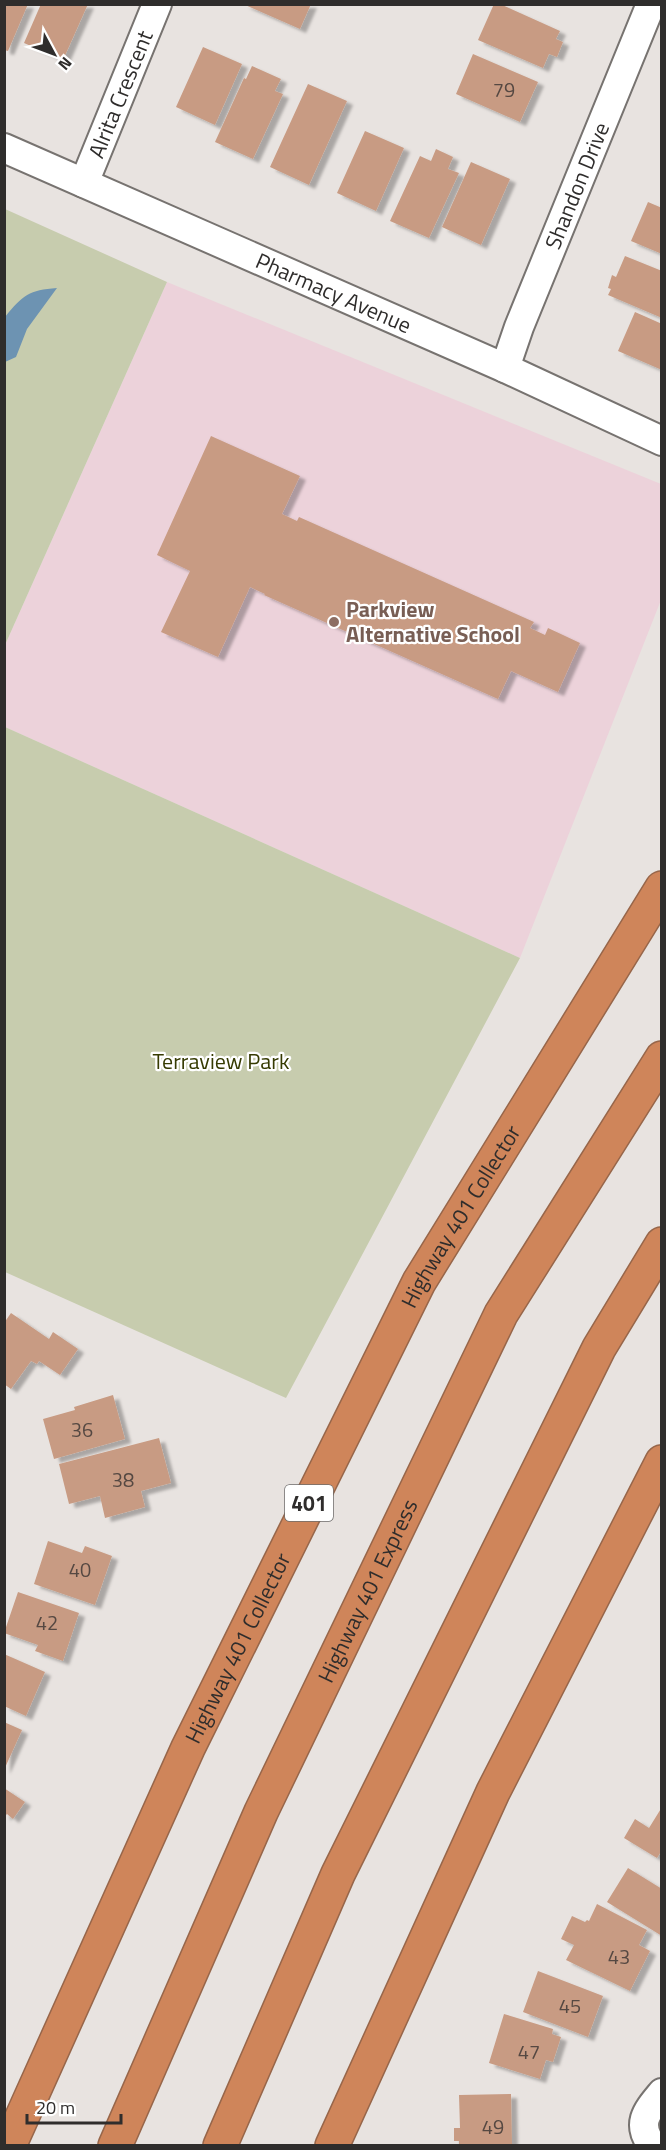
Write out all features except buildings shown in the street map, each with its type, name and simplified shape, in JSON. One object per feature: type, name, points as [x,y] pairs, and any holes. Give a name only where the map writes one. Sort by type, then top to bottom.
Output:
[{"type":"highway","name":"Highway 401 Collector","points":[[9,2145],[188,1748],[418,1282],[662,888]]},
{"type":"highway","name":"Highway 401 Express","points":[[115,2145],[261,1812],[501,1314],[662,1058]]},
{"type":"highway","points":[[220,2145],[338,1874],[599,1348],[662,1244]]},
{"type":"highway","points":[[332,2145],[493,1792],[662,1462]]},
{"type":"street","name":"Alrita Crescent","points":[[84,183],[157,4]]},
{"type":"street","name":"Shandon Drive","points":[[505,368],[519,327],[651,4]]},
{"type":"street","name":"Pharmacy Avenue","points":[[4,148],[505,368],[662,441]]},
{"type":"street","points":[[653,2145],[645,2136],[645,2114],[662,2092]]},
{"type":"shaded area","name":"Parkview Alternative School","points":[[167,282],[661,484],[661,600],[520,958],[5,727],[5,645]]},
{"type":"green space","points":[[5,209],[167,282],[5,645]]},
{"type":"green space","name":"Terraview Park","points":[[5,727],[520,958],[286,1398],[5,1272]]},
{"type":"water","points":[[57,288],[27,329],[16,357],[5,362],[5,317],[27,295],[40,290]]},
{"type":"place","name":"Parkview Alternative School","points":[[334,622]]}]
